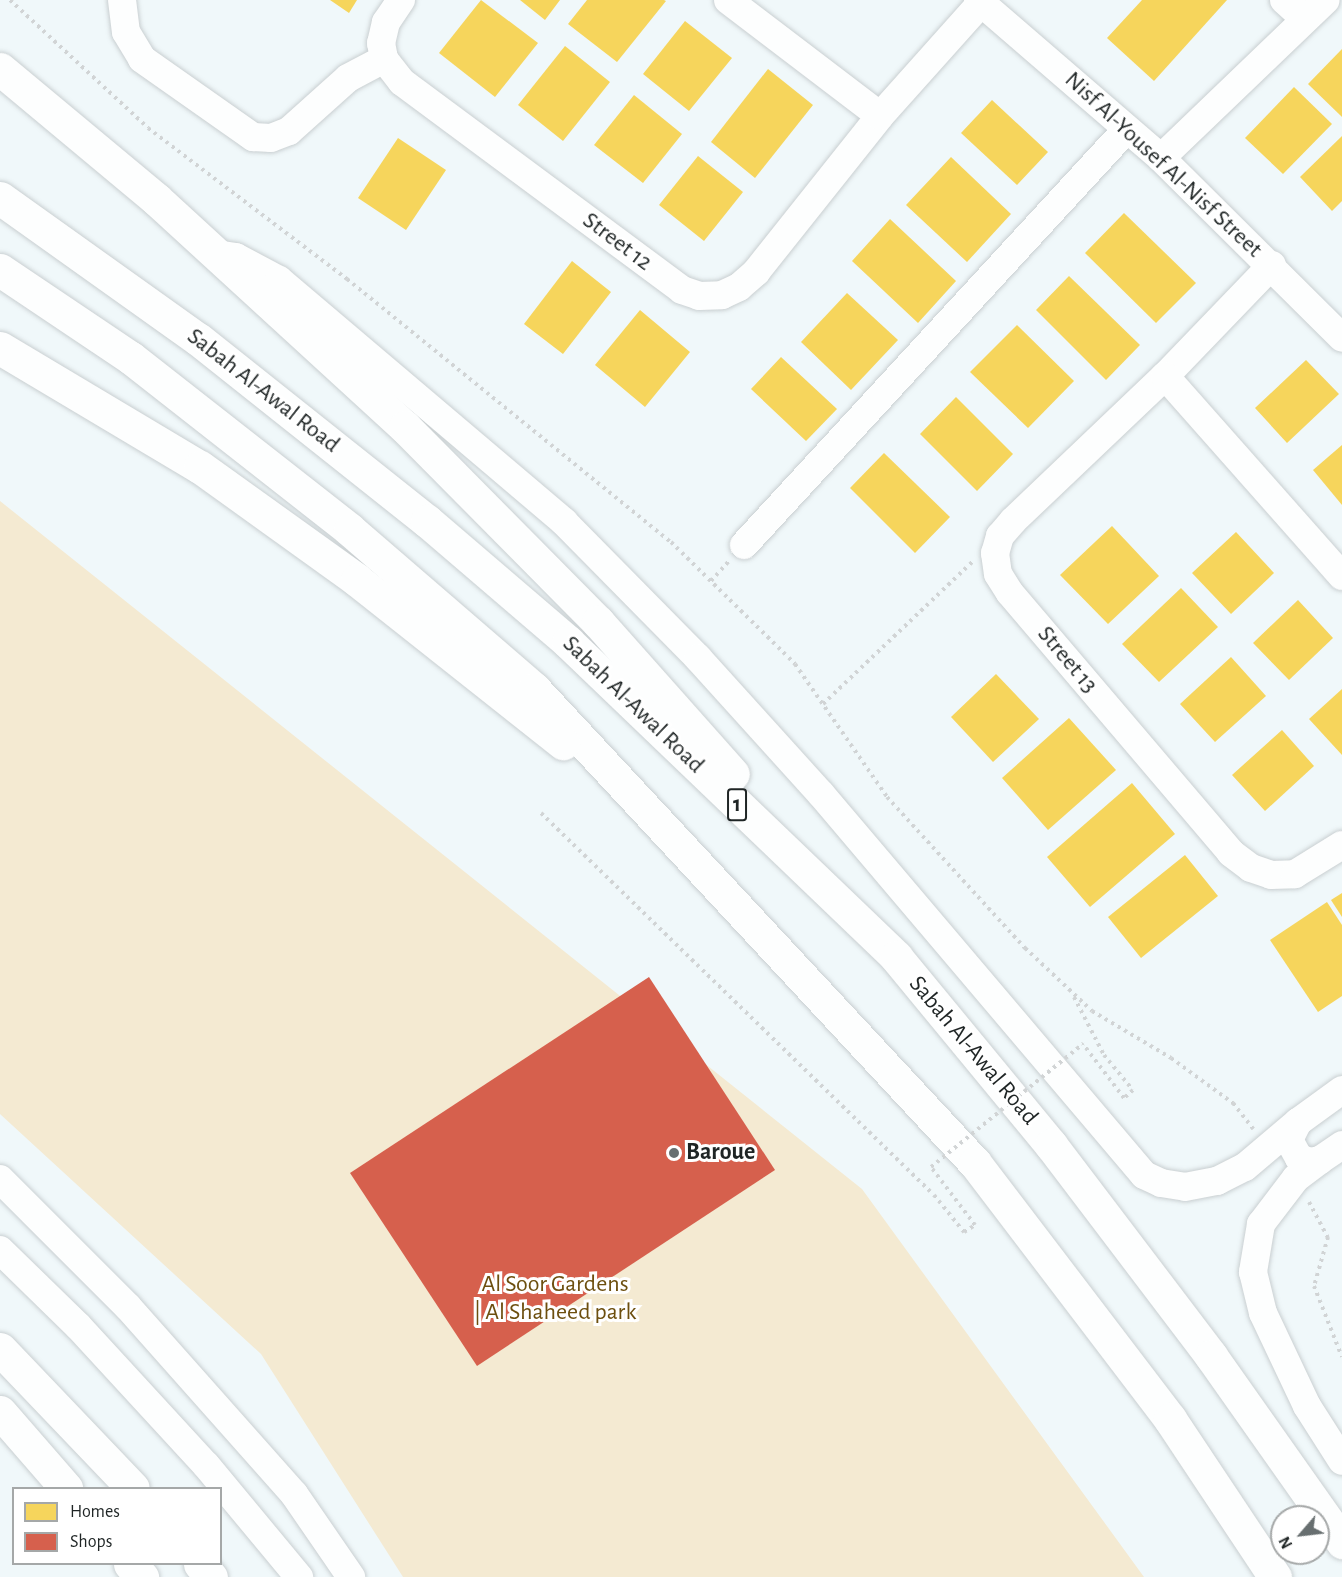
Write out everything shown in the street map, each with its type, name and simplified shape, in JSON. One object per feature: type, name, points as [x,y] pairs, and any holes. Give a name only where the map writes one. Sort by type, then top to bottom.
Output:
[{"type":"main road","points":[[0,69],[156,200],[405,427],[598,621],[896,957]]},
{"type":"main road","points":[[0,94],[156,200]]},
{"type":"main road","name":"Sabah Al-Awal Road","points":[[0,198],[198,339],[427,521],[568,642],[896,957],[1058,1154],[1211,1356],[1342,1542]]},
{"type":"main road","points":[[0,270],[131,358],[350,530],[534,689],[687,849],[975,1163],[1170,1419],[1275,1577]]},
{"type":"main road","points":[[0,348],[200,467],[338,567],[563,743],[687,849]]},
{"type":"main road","points":[[0,1349],[132,1487]]},
{"type":"main road","points":[[0,1412],[65,1487]]},
{"type":"main road","points":[[132,1565],[142,1577]]},
{"type":"main road","points":[[202,1565],[211,1577]]},
{"type":"street","points":[[122,0],[126,32],[142,59],[253,137],[271,138],[289,131],[348,78],[384,58],[381,43],[386,22],[401,0]]},
{"type":"street","points":[[728,0],[880,116]]},
{"type":"street","points":[[1284,0],[1305,19]]},
{"type":"street","points":[[1161,159],[1326,0]]},
{"type":"street","name":"Street 12","points":[[384,58],[402,82],[682,290],[699,296],[722,295],[739,287],[756,272],[880,116],[980,1]]},
{"type":"street","name":"Nisf Al-Yousef Al-Nisf Street","points":[[980,1],[1161,159],[1272,265],[1342,338]]},
{"type":"street","points":[[744,545],[1127,129]]},
{"type":"street","name":"Sabah Al-Awal Road","points":[[215,254],[236,257],[279,280],[564,522],[698,658],[821,795],[1144,1175],[1167,1185],[1205,1185],[1231,1176],[1342,1090]]},
{"type":"street","points":[[995,553],[1000,536],[1013,521],[1166,376],[1272,265]]},
{"type":"street","points":[[1166,376],[1342,576]]},
{"type":"street","name":"Street 13","points":[[995,553],[998,574],[1010,593],[1231,853],[1251,868],[1271,875],[1295,874],[1342,845]]},
{"type":"street","points":[[1298,1122],[1292,1130],[1292,1150],[1299,1158],[1331,1152]]},
{"type":"street","points":[[1331,1152],[1296,1178],[1261,1224],[1255,1246],[1254,1282],[1263,1313],[1307,1406],[1342,1461]]},
{"type":"street","points":[[0,1179],[128,1307],[294,1494],[351,1577]]},
{"type":"street","points":[[0,1250],[29,1276],[206,1465],[298,1577]]},
{"type":"street","points":[[0,1270],[29,1276]]},
{"type":"path","points":[[10,0],[148,128],[347,279],[671,542],[795,664],[887,797],[985,907],[1072,994],[1233,1103],[1268,1149]]},
{"type":"path","points":[[823,704],[965,565],[995,553]]},
{"type":"path","points":[[541,813],[934,1195],[964,1232],[975,1226],[931,1167],[1083,1044],[1124,1098],[1132,1090],[1104,1055],[1072,994]]},
{"type":"path","points":[[1296,1178],[1328,1237],[1314,1286],[1342,1356]]},
{"type":"green space","name":"Al Soor Gardens | Al Shaheed park","points":[[0,501],[862,1189],[1144,1577],[403,1577],[261,1354],[0,1114]]},
{"type":"building: Homes","points":[[330,0],[357,0],[349,13]]},
{"type":"building: Homes","points":[[481,0],[538,43],[495,97],[439,53]]},
{"type":"building: Homes","points":[[520,0],[560,0],[545,20]]},
{"type":"building: Homes","points":[[587,0],[666,1],[617,62],[568,24]]},
{"type":"building: Homes","points":[[1142,0],[1227,0],[1154,81],[1107,38]]},
{"type":"building: Homes","points":[[685,21],[732,58],[689,111],[643,74]]},
{"type":"building: Homes","points":[[565,46],[610,82],[563,141],[518,105]]},
{"type":"building: Homes","points":[[1342,49],[1342,117],[1308,84]]},
{"type":"building: Homes","points":[[768,69],[813,105],[755,178],[711,142]]},
{"type":"building: Homes","points":[[1294,87],[1332,124],[1283,174],[1245,138]]},
{"type":"building: Homes","points":[[634,95],[682,134],[643,183],[594,145]]},
{"type":"building: Homes","points":[[992,100],[1048,152],[1017,185],[961,133]]},
{"type":"building: Homes","points":[[1342,136],[1342,201],[1332,211],[1300,177]]},
{"type":"building: Homes","points":[[398,138],[446,170],[406,230],[358,198]]},
{"type":"building: Homes","points":[[698,156],[743,192],[704,241],[659,205]]},
{"type":"building: Homes","points":[[951,157],[1011,214],[967,262],[906,205]]},
{"type":"building: Homes","points":[[1124,213],[1196,283],[1156,323],[1085,253]]},
{"type":"building: Homes","points":[[890,219],[956,281],[918,323],[852,261]]},
{"type":"building: Homes","points":[[572,261],[611,292],[563,354],[524,324]]},
{"type":"building: Homes","points":[[1069,276],[1140,345],[1106,380],[1036,310]]},
{"type":"building: Homes","points":[[847,293],[898,340],[851,390],[801,342]]},
{"type":"building: Homes","points":[[640,310],[690,352],[645,407],[595,365]]},
{"type":"building: Homes","points":[[1017,325],[1074,381],[1028,428],[970,372]]},
{"type":"building: Homes","points":[[781,357],[837,409],[806,441],[751,389]]},
{"type":"building: Homes","points":[[1306,360],[1339,394],[1287,443],[1255,408]]},
{"type":"building: Homes","points":[[956,397],[1013,454],[977,491],[920,434]]},
{"type":"building: Homes","points":[[1342,445],[1342,505],[1313,470]]},
{"type":"building: Homes","points":[[884,453],[950,517],[915,553],[850,488]]},
{"type":"building: Homes","points":[[1112,526],[1159,576],[1108,624],[1060,575]]},
{"type":"building: Homes","points":[[1236,532],[1274,573],[1231,614],[1192,573]]},
{"type":"building: Homes","points":[[1181,588],[1218,627],[1159,682],[1122,644]]},
{"type":"building: Homes","points":[[1298,600],[1333,638],[1289,680],[1253,643]]},
{"type":"building: Homes","points":[[1231,657],[1266,696],[1215,742],[1180,704]]},
{"type":"building: Homes","points":[[996,674],[1039,719],[993,762],[951,717]]},
{"type":"building: Homes","points":[[1342,689],[1342,755],[1309,719]]},
{"type":"building: Homes","points":[[1069,718],[1116,770],[1048,830],[1002,778]]},
{"type":"building: Homes","points":[[1282,730],[1314,766],[1265,811],[1232,775]]},
{"type":"building: Homes","points":[[1132,783],[1175,834],[1090,907],[1047,857]]},
{"type":"building: Homes","points":[[1185,855],[1218,896],[1141,958],[1108,917]]},
{"type":"building: Homes","points":[[1342,893],[1342,917],[1331,900]]},
{"type":"building: Homes","points":[[1327,902],[1342,925],[1342,996],[1318,1012],[1270,940]]},
{"type":"building: Shops","points":[[649,977],[775,1170],[477,1366],[350,1173]]},
{"type":"place","name":"Baroue","points":[[674,1153]]}]
